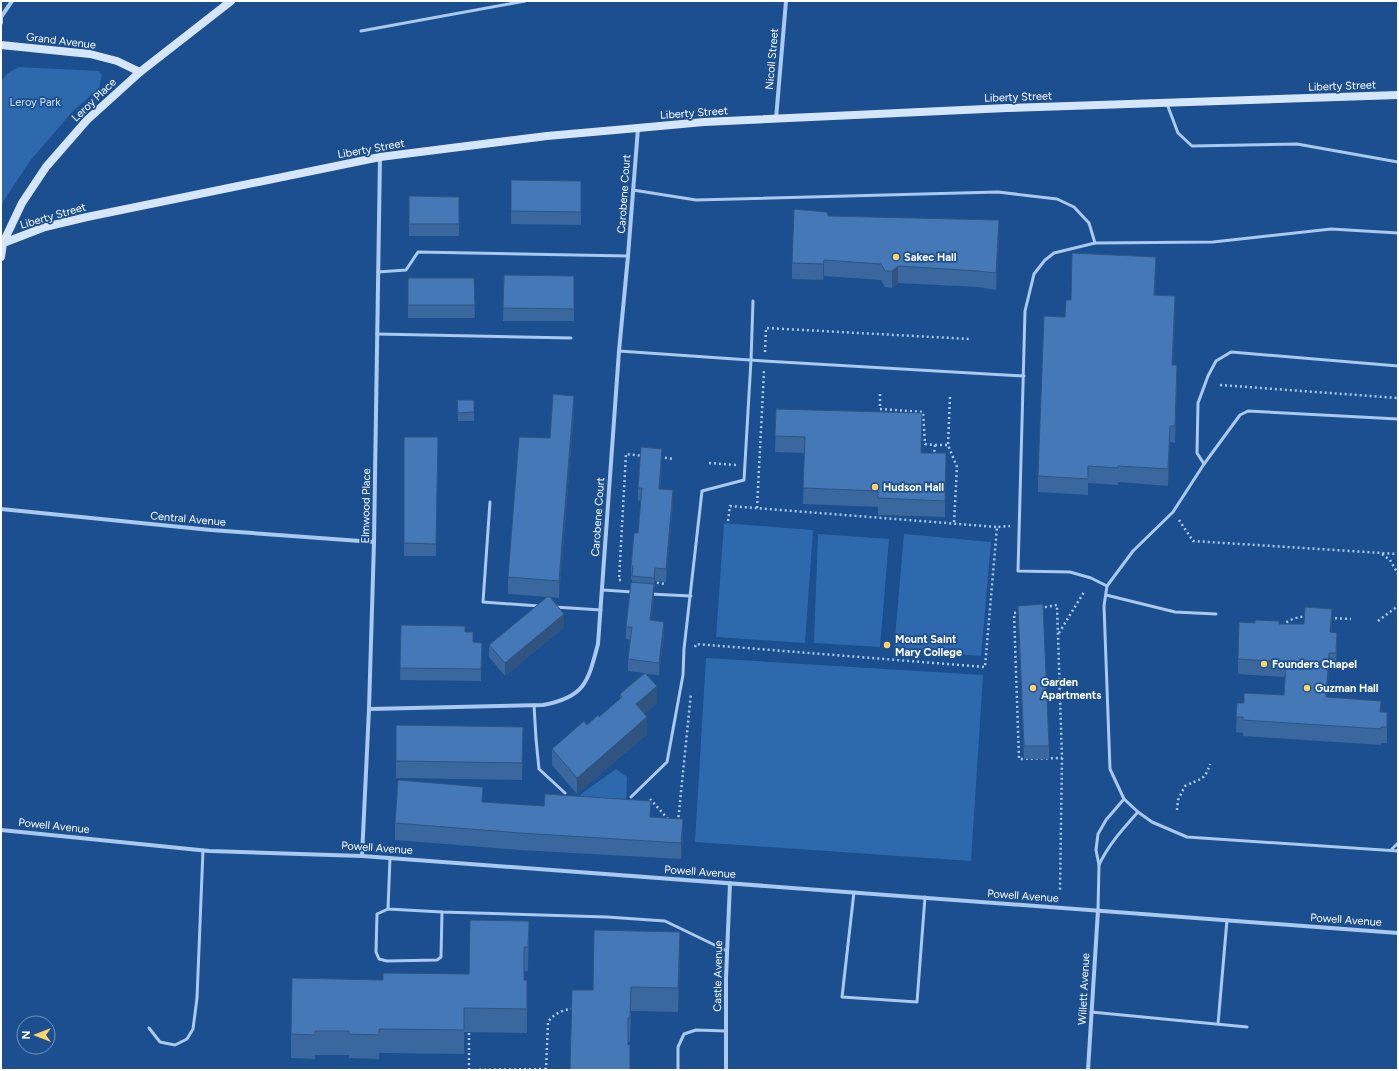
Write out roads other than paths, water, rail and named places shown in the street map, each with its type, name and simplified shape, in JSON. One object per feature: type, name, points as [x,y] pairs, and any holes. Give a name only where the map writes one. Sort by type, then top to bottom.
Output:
[{"type":"street","points":[[1,23],[1,17],[12,1]]},
{"type":"street","name":"Leroy Place","points":[[1,257],[2,244],[22,203],[46,167],[87,120],[140,72],[231,1]]},
{"type":"street","name":"Nicoll Street","points":[[776,119],[786,1]]},
{"type":"street","name":"Grand Avenue","points":[[1,45],[90,54],[117,61],[140,72]]},
{"type":"street","name":"Liberty Street","points":[[2,244],[45,227],[87,217],[380,157],[547,136],[704,122],[1007,108],[1398,95]]},
{"type":"street","name":"Carobene Court","points":[[369,709],[543,705],[559,702],[577,693],[590,675],[598,644],[601,610],[618,351],[628,256],[638,128]]},
{"type":"street","name":"Elmwood Place","points":[[362,856],[369,709],[374,542],[380,157]]},
{"type":"street","name":"Central Avenue","points":[[1,509],[210,530],[374,542]]},
{"type":"street","name":"Powell Avenue","points":[[1,830],[203,850],[362,856],[1398,933]]},
{"type":"street","name":"Castle Avenue","points":[[726,1070],[727,951],[730,883]]},
{"type":"street","name":"Willett Avenue","points":[[1088,1070],[1098,910]]},
{"type":"lane","points":[[360,31],[525,1]]},
{"type":"lane","points":[[1166,103],[1178,133],[1192,146],[1297,144],[1398,162]]},
{"type":"lane","points":[[633,190],[696,200],[998,192],[1057,199],[1074,207],[1089,223],[1095,243]]},
{"type":"lane","points":[[1107,586],[1091,578],[1070,572],[1018,571],[1025,311],[1034,274],[1045,260],[1054,253],[1095,243],[1214,242],[1331,229],[1398,233]]},
{"type":"lane","points":[[378,272],[406,270],[418,252],[628,256]]},
{"type":"lane","points":[[631,797],[667,762],[683,675],[684,649],[702,491],[744,480],[753,301]]},
{"type":"lane","points":[[377,334],[571,338]]},
{"type":"lane","points":[[618,351],[1024,376]]},
{"type":"lane","points":[[1204,464],[1197,453],[1198,403],[1208,376],[1216,361],[1231,352],[1398,366]]},
{"type":"lane","points":[[1398,419],[1248,411],[1240,415],[1204,464],[1173,512],[1133,551],[1107,586],[1104,606],[1110,769],[1124,799],[1138,812],[1152,822],[1187,837],[1398,851]]},
{"type":"lane","points":[[490,502],[483,602],[546,606]]},
{"type":"lane","points":[[602,590],[639,593]]},
{"type":"lane","points":[[647,593],[691,596]]},
{"type":"lane","points":[[1106,595],[1175,612],[1216,614]]},
{"type":"lane","points":[[554,607],[601,610]]},
{"type":"lane","points":[[534,705],[539,769],[565,793]]},
{"type":"lane","points":[[1098,910],[1099,865],[1096,850],[1098,834],[1106,820],[1124,799]]},
{"type":"lane","points":[[1099,865],[1110,845],[1138,812]]},
{"type":"lane","points":[[1391,850],[1398,843]]},
{"type":"lane","points":[[149,1028],[160,1042],[175,1045],[188,1039],[193,1029],[197,998],[203,850]]},
{"type":"lane","points":[[388,909],[390,858]]},
{"type":"lane","points":[[854,892],[842,997],[917,1002],[925,897]]},
{"type":"lane","points":[[442,912],[441,957],[437,960],[387,961],[379,959],[376,952],[377,914],[388,909],[607,917],[665,921],[727,951]]},
{"type":"lane","points":[[1218,1024],[1227,920]]},
{"type":"lane","points":[[1091,1012],[1247,1027]]},
{"type":"lane","points":[[678,1070],[678,1047],[684,1034],[696,1030],[726,1031]]},
{"type":"place","name":"Sakec Hall","points":[[896,257]]},
{"type":"place","name":"Hudson Hall","points":[[875,487]]},
{"type":"place","name":"Mount Saint Mary College","points":[[887,645]]},
{"type":"place","name":"Founders Chapel","points":[[1264,664]]},
{"type":"place","name":"Garden Apartments","points":[[1033,688]]},
{"type":"place","name":"Guzman Hall","points":[[1307,688]]},
{"type":"park label","name":"Leroy Park","points":[[35,102]]}]
